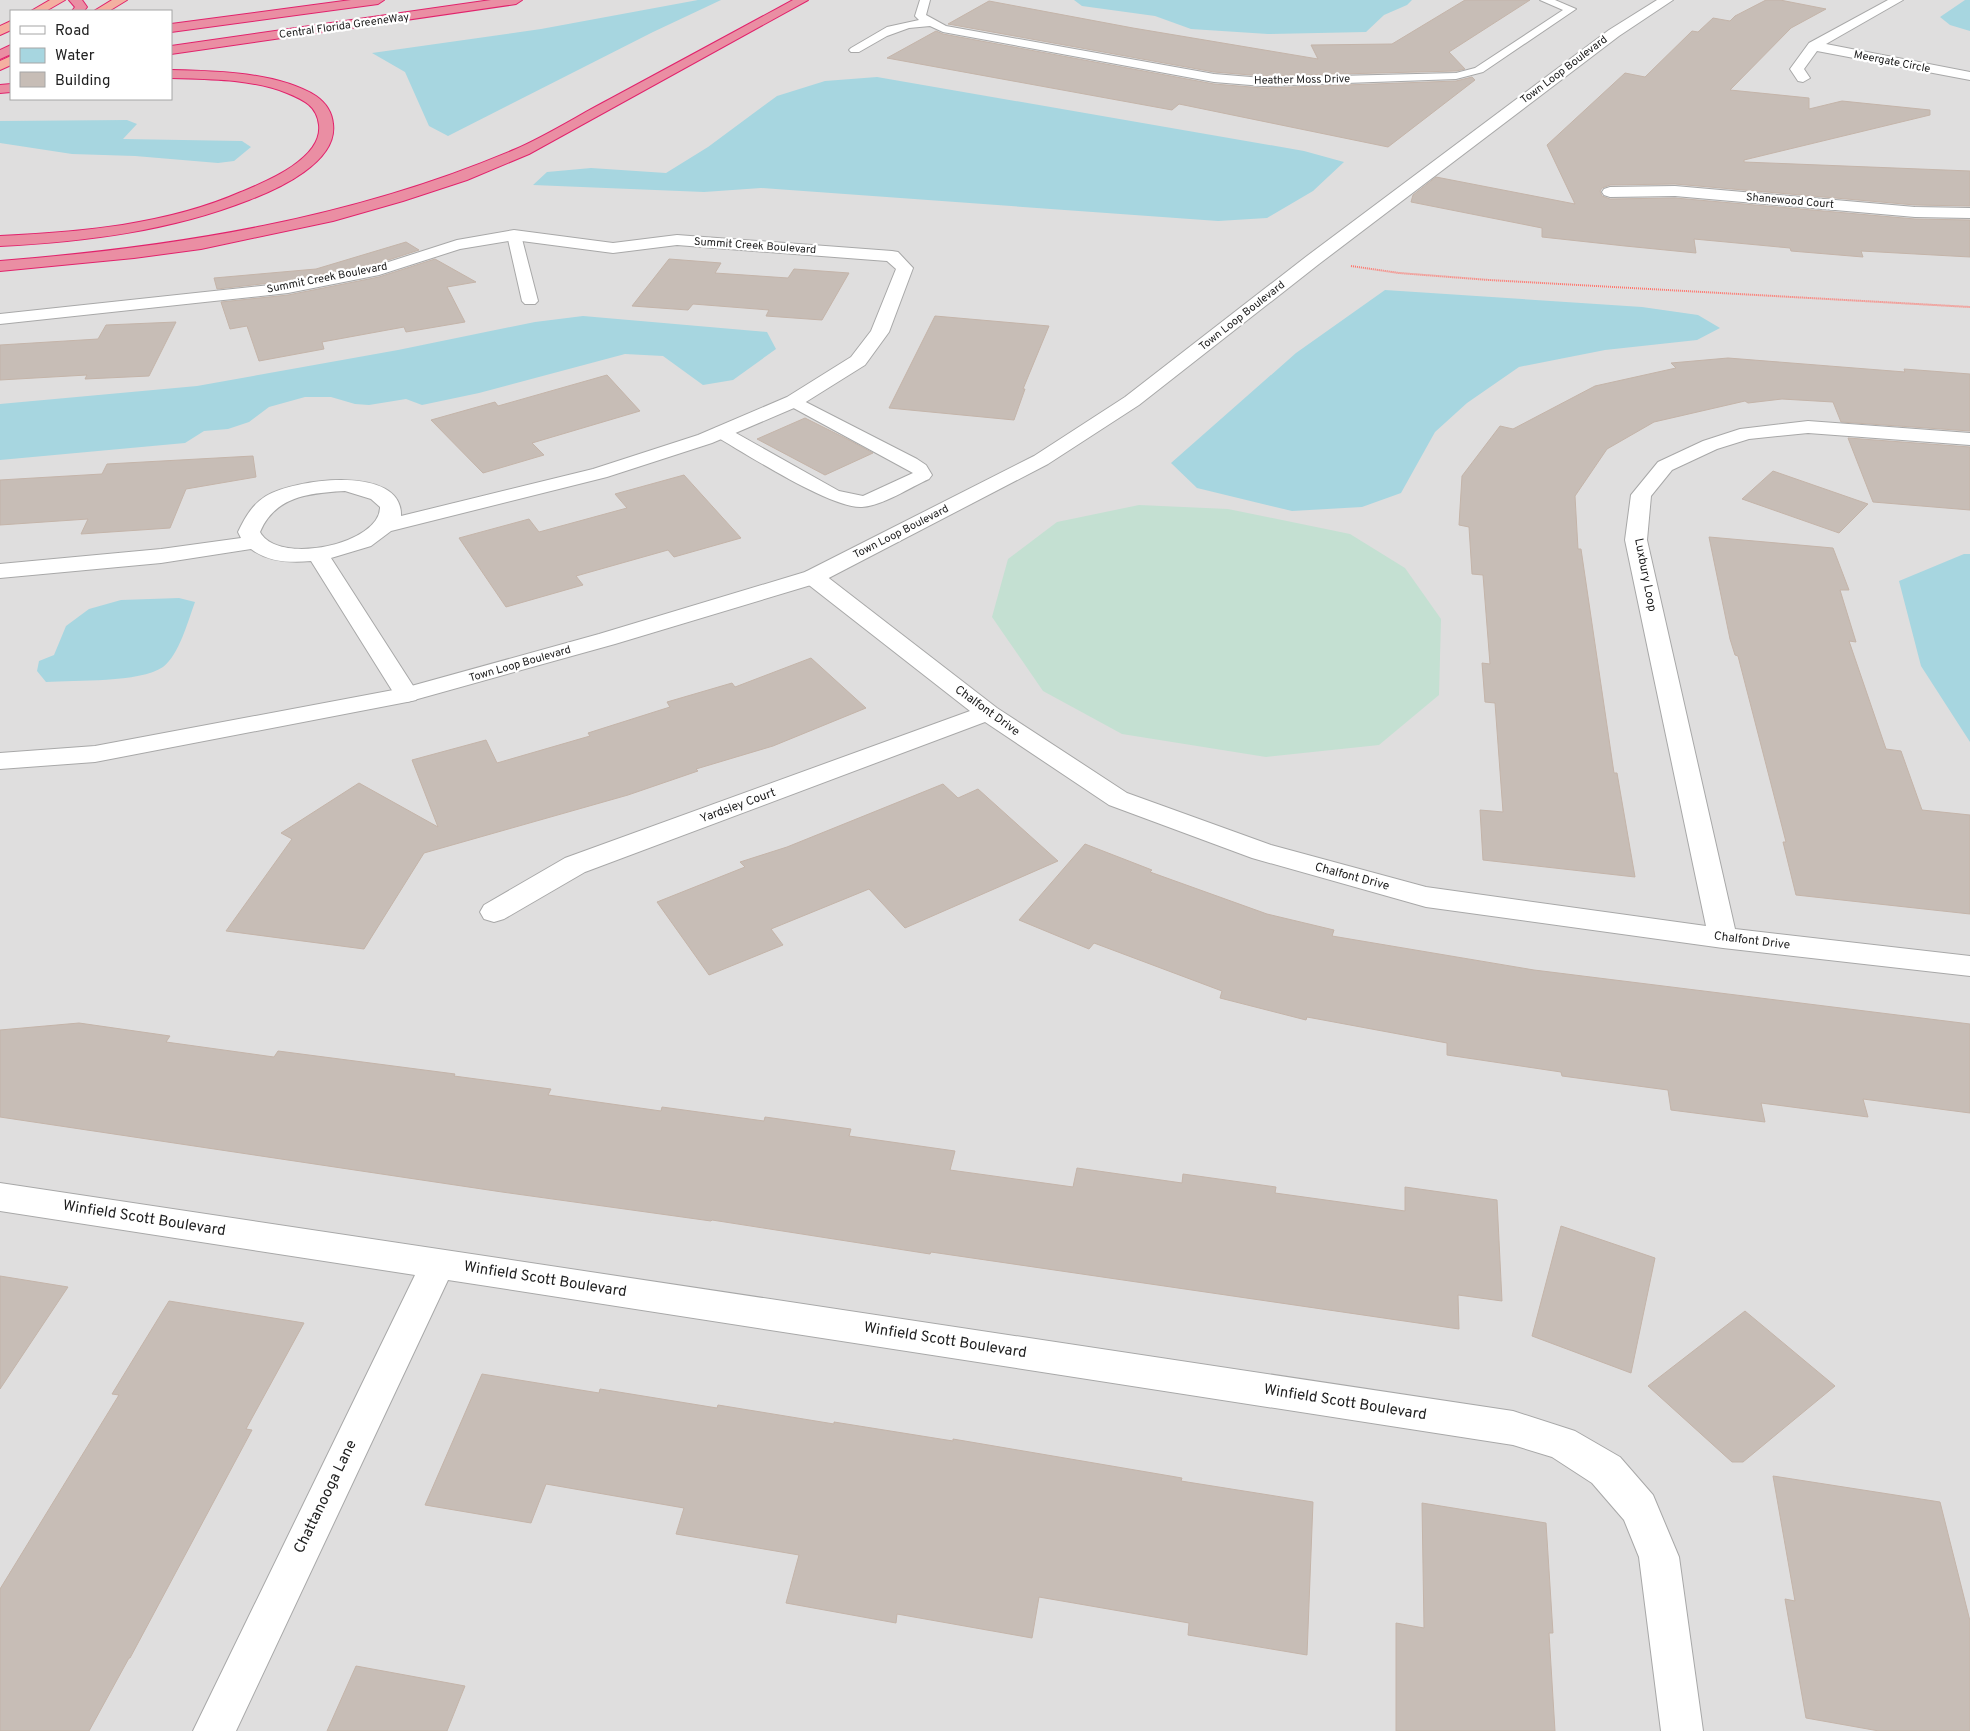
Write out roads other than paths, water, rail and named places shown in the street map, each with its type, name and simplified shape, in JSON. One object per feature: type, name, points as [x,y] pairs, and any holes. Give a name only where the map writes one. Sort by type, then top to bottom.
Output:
[{"type":"highway","points":[[40,10],[59,0]]},
{"type":"highway","points":[[75,0],[81,7],[79,10]]},
{"type":"highway","points":[[102,10],[121,0]]},
{"type":"highway","name":"Central Florida GreeneWay","points":[[172,28],[378,0]]},
{"type":"highway","name":"Central Florida GreeneWay","points":[[172,50],[516,0]]},
{"type":"highway","points":[[0,266],[138,253],[254,234],[362,208],[443,184],[484,169],[524,151],[802,0]]},
{"type":"highway","points":[[0,241],[40,240],[102,232],[149,224],[196,212],[234,200],[274,183],[297,169],[316,154],[326,139],[328,126],[325,113],[310,99],[290,89],[262,81],[231,77],[172,74]]},
{"type":"street","name":"Town Loop Boulevard","points":[[0,761],[95,754],[408,695],[607,639],[813,577],[1041,460],[1132,401],[1313,260],[1614,33],[1652,7],[1667,0]]},
{"type":"street","points":[[1803,78],[1797,69],[1814,46],[1897,0]]},
{"type":"street","name":"Meergate Circle","points":[[1814,46],[1970,76]]},
{"type":"street","name":"Shanewood Court","points":[[1610,192],[1675,191],[1915,212],[1970,213]]},
{"type":"street","name":"Summit Creek Boulevard","points":[[0,319],[288,288],[379,270],[457,245],[514,235],[613,248],[676,240],[892,256],[904,268],[893,302],[880,332],[858,361],[794,401],[721,432],[600,473],[385,526],[374,536],[358,544],[318,555],[298,556],[280,554],[265,549],[255,542]]},
{"type":"street","name":"Luxbury Loop","points":[[1723,938],[1636,540],[1641,495],[1665,466],[1710,444],[1748,433],[1808,428],[1970,440]]},
{"type":"street","points":[[0,571],[161,556],[255,542],[249,532],[252,520],[262,508],[278,498],[322,486],[345,485],[365,488],[380,494],[390,503],[391,514],[385,526]]},
{"type":"street","points":[[318,555],[408,695]]},
{"type":"street","name":"Chalfont Drive","points":[[813,577],[988,713],[1118,799],[1262,852],[1426,897],[1723,938],[1970,966]]},
{"type":"street","name":"Yardsley Court","points":[[494,912],[576,865],[988,713]]},
{"type":"street","name":"Winfield Scott Boulevard","points":[[0,1197],[1513,1428],[1562,1443],[1606,1470],[1639,1508],[1659,1557],[1682,1731]]},
{"type":"street","name":"Chattanooga Lane","points":[[214,1731],[438,1264]]},
{"type":"lane","points":[[925,0],[920,16],[932,23]]},
{"type":"lane","name":"Heather Moss Drive","points":[[854,50],[899,25],[911,22],[932,23],[943,29],[1214,78],[1263,82],[1456,76],[1480,70],[1571,9],[1545,0]]},
{"type":"lane","points":[[514,235],[530,301]]},
{"type":"lane","points":[[721,432],[833,494],[860,502],[867,501],[923,475],[920,469],[911,463],[794,401]]},
{"type":"water","points":[[698,0],[721,0],[653,32],[448,136],[429,126],[405,72],[372,53],[541,29]]},
{"type":"water","points":[[1074,0],[1412,0],[1407,5],[1384,15],[1366,32],[1268,34],[1191,29],[1155,16],[1082,6]]},
{"type":"water","points":[[1965,0],[1970,0],[1970,31],[1950,25],[1940,17]]},
{"type":"water","points":[[877,77],[1304,151],[1344,162],[1313,191],[1267,218],[1218,221],[761,188],[704,192],[533,185],[547,172],[591,168],[666,173],[708,147],[777,96],[825,81]]},
{"type":"water","points":[[127,120],[137,124],[123,139],[242,141],[251,147],[234,161],[218,163],[135,156],[72,154],[0,143],[0,121]]},
{"type":"water","points":[[1385,290],[1642,307],[1698,315],[1720,328],[1697,340],[1605,350],[1519,367],[1467,403],[1435,432],[1401,493],[1362,507],[1292,511],[1197,488],[1171,463],[1296,353]]},
{"type":"water","points":[[583,316],[767,332],[776,349],[733,380],[703,385],[663,356],[625,354],[479,393],[422,405],[406,399],[369,405],[355,404],[331,397],[305,397],[269,407],[249,422],[228,429],[204,431],[185,443],[0,460],[0,404],[197,386],[398,350],[535,322]]},
{"type":"water","points":[[1964,554],[1970,554],[1970,742],[1921,666],[1899,581]]},
{"type":"water","points":[[179,598],[195,602],[178,646],[169,662],[163,667],[139,676],[90,681],[46,682],[37,671],[39,661],[54,655],[66,626],[89,609],[121,600]]}]
